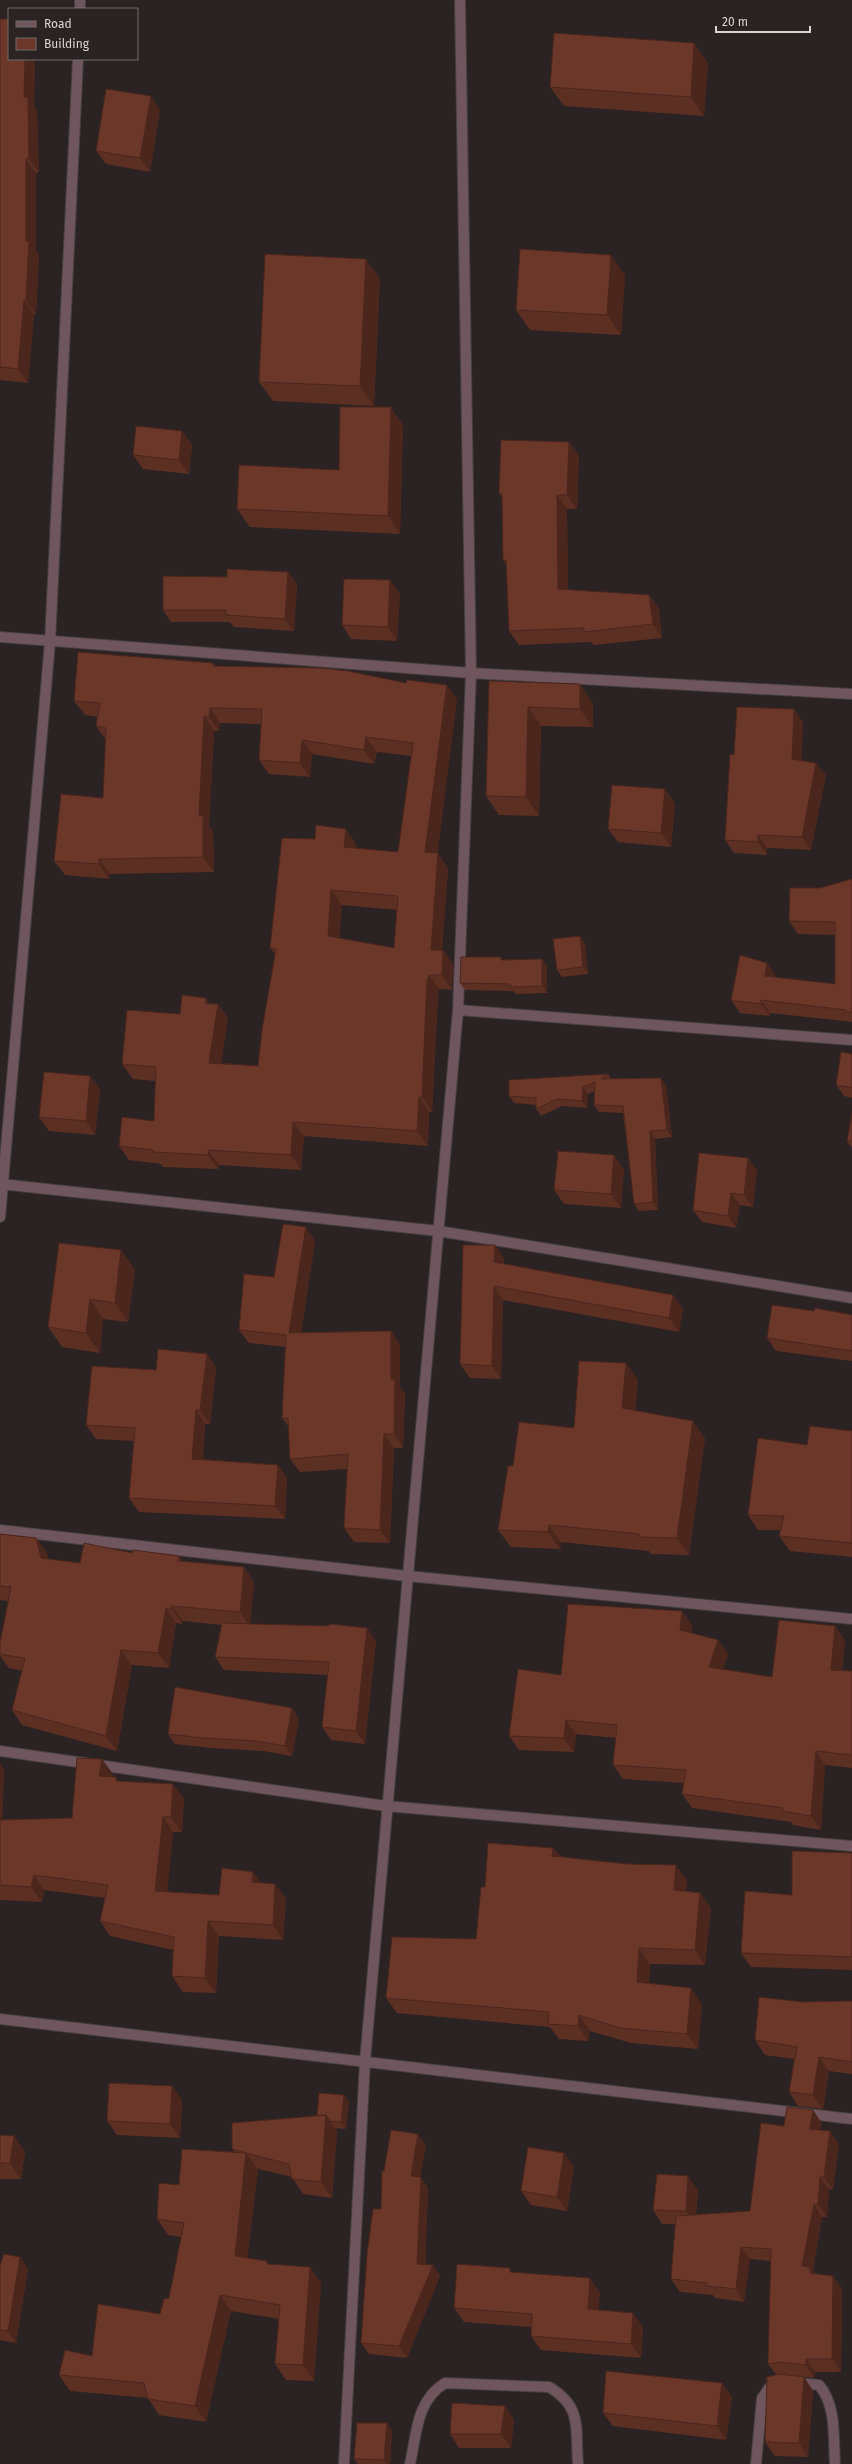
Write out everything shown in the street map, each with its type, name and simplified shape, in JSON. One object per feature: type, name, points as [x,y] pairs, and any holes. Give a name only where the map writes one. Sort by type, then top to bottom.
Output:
[{"type":"street","points":[[344,2464],[365,2061],[386,1806],[458,1010],[471,672],[460,0]]},
{"type":"street","points":[[0,1217],[50,642],[78,60]]},
{"type":"street","points":[[0,637],[50,642],[471,672],[852,694]]},
{"type":"street","points":[[458,1010],[852,1040]]},
{"type":"street","points":[[2,1185],[438,1231],[852,1298]]},
{"type":"street","points":[[0,1530],[407,1576],[852,1619]]},
{"type":"street","points":[[0,1751],[386,1806],[852,1846]]},
{"type":"street","points":[[0,2019],[852,2119]]},
{"type":"street","points":[[756,2464],[762,2398],[769,2388],[779,2382],[819,2386],[827,2394],[832,2408],[835,2464]]},
{"type":"street","points":[[410,2464],[423,2403],[434,2390],[445,2383],[549,2387],[558,2392],[574,2410],[578,2464]]},
{"type":"building","points":[[0,19],[8,19],[8,60],[25,60],[24,97],[28,97],[29,159],[26,159],[26,241],[29,241],[26,301],[24,300],[18,369],[0,367]]},
{"type":"building","points":[[554,33],[694,43],[691,97],[550,87]]},
{"type":"building","points":[[106,89],[151,96],[140,158],[96,151]]},
{"type":"building","points":[[520,249],[611,255],[607,315],[516,310]]},
{"type":"building","points":[[265,254],[366,259],[360,386],[259,382]]},
{"type":"building","points":[[340,407],[391,407],[388,516],[237,509],[239,465],[339,470]]},
{"type":"building","points":[[136,426],[182,431],[179,460],[133,455]]},
{"type":"building","points":[[501,440],[569,442],[567,495],[557,495],[558,589],[649,595],[653,624],[584,632],[584,628],[509,631],[506,560],[503,560],[502,494],[499,493]]},
{"type":"building","points":[[227,569],[288,572],[285,619],[226,615],[226,610],[163,610],[163,576],[227,577]]},
{"type":"building","points":[[344,579],[390,580],[388,627],[342,625]]},
{"type":"building","points":[[78,652],[213,663],[213,666],[321,668],[348,671],[406,683],[407,680],[447,685],[425,852],[438,853],[431,950],[443,950],[442,975],[429,975],[427,981],[422,1097],[419,1097],[417,1131],[293,1122],[291,1155],[208,1150],[208,1155],[153,1152],[153,1150],[119,1146],[122,1117],[154,1121],[156,1067],[122,1064],[127,1010],[180,1014],[182,995],[206,998],[206,1004],[218,1004],[209,1063],[258,1066],[262,1030],[276,949],[270,948],[282,838],[315,839],[316,825],[346,829],[344,847],[398,852],[413,743],[366,737],[364,750],[302,740],[300,763],[259,760],[262,709],[210,708],[209,717],[204,716],[199,816],[203,816],[203,857],[99,859],[99,864],[54,861],[61,794],[103,798],[106,728],[96,726],[100,703],[74,701]],"holes":[[[331,890],[398,896],[394,948],[328,936]]]},
{"type":"building","points":[[489,681],[580,684],[580,709],[528,707],[526,797],[486,796]]},
{"type":"building","points":[[737,707],[794,709],[792,759],[816,763],[802,837],[758,835],[758,842],[725,840],[730,754],[734,755]]},
{"type":"building","points":[[612,785],[665,789],[661,833],[608,829]]},
{"type":"building","points":[[852,879],[852,1012],[761,1000],[761,1004],[731,1000],[740,955],[767,963],[765,976],[835,984],[835,922],[789,921],[790,888],[820,888]]},
{"type":"building","points":[[580,936],[583,967],[557,970],[553,939]]},
{"type":"building","points":[[461,957],[501,957],[501,960],[542,959],[542,986],[511,987],[510,984],[460,983]]},
{"type":"building","points":[[841,1052],[852,1054],[852,1088],[836,1085]]},
{"type":"building","points":[[44,1072],[90,1076],[86,1121],[39,1117]]},
{"type":"building","points":[[608,1074],[601,1079],[661,1078],[667,1130],[650,1131],[653,1202],[634,1204],[623,1106],[594,1105],[595,1082],[583,1087],[582,1101],[557,1099],[536,1109],[536,1098],[509,1096],[509,1080]]},
{"type":"building","points":[[852,1113],[852,1141],[847,1141]]},
{"type":"building","points":[[558,1151],[614,1155],[611,1194],[554,1190]]},
{"type":"building","points":[[699,1153],[748,1158],[744,1195],[731,1193],[728,1216],[693,1210]]},
{"type":"building","points":[[283,1224],[306,1227],[289,1333],[391,1331],[391,1379],[395,1379],[394,1434],[384,1434],[380,1530],[344,1528],[348,1454],[290,1459],[288,1418],[282,1418],[286,1335],[239,1330],[244,1274],[274,1277]]},
{"type":"building","points":[[59,1243],[121,1250],[115,1303],[90,1299],[86,1333],[48,1327]]},
{"type":"building","points":[[463,1245],[495,1245],[494,1262],[673,1295],[669,1318],[494,1286],[492,1366],[460,1364]]},
{"type":"building","points":[[772,1305],[814,1311],[815,1308],[852,1315],[852,1351],[767,1338]]},
{"type":"building","points":[[158,1349],[207,1354],[200,1410],[196,1410],[192,1459],[278,1465],[275,1506],[129,1498],[135,1428],[86,1425],[92,1366],[156,1370]]},
{"type":"building","points":[[579,1361],[626,1363],[622,1408],[693,1421],[677,1538],[639,1537],[639,1534],[549,1525],[548,1532],[498,1530],[508,1466],[513,1466],[519,1422],[574,1428]]},
{"type":"building","points":[[810,1426],[852,1431],[852,1543],[779,1536],[784,1516],[748,1515],[758,1438],[807,1445]]},
{"type":"building","points":[[0,1534],[36,1538],[41,1558],[80,1563],[84,1543],[132,1553],[133,1550],[179,1556],[178,1561],[244,1567],[240,1612],[172,1606],[172,1609],[166,1608],[158,1653],[121,1650],[106,1736],[12,1710],[25,1658],[0,1654],[0,1643],[11,1587],[0,1586]]},
{"type":"building","points":[[568,1604],[682,1611],[680,1630],[718,1640],[709,1667],[772,1677],[779,1620],[835,1626],[831,1670],[852,1671],[852,1755],[816,1751],[811,1816],[783,1811],[783,1808],[682,1794],[686,1770],[613,1765],[617,1725],[566,1720],[564,1738],[509,1736],[518,1669],[561,1675]]},
{"type":"building","points":[[222,1623],[329,1626],[329,1624],[367,1628],[356,1731],[322,1727],[329,1662],[215,1657]]},
{"type":"building","points":[[175,1687],[292,1708],[285,1746],[256,1741],[203,1738],[168,1734]]},
{"type":"building","points":[[77,1758],[102,1759],[99,1776],[116,1777],[116,1781],[173,1784],[171,1817],[163,1817],[155,1891],[219,1895],[222,1868],[253,1872],[252,1882],[275,1884],[273,1925],[208,1921],[205,1978],[172,1976],[174,1937],[100,1921],[108,1885],[34,1875],[31,1887],[0,1885],[0,1820],[72,1818]]},
{"type":"building","points":[[488,1843],[553,1848],[552,1856],[627,1864],[676,1865],[674,1890],[700,1893],[695,1950],[639,1948],[637,1982],[691,1988],[687,2034],[620,2028],[579,2015],[578,2026],[548,2024],[549,2012],[386,1998],[392,1937],[476,1939],[481,1887],[485,1887]]},
{"type":"building","points":[[792,1851],[852,1853],[852,1957],[741,1953],[745,1891],[792,1895]]},
{"type":"building","points":[[759,1997],[803,2002],[852,2001],[852,2062],[819,2057],[813,2095],[789,2092],[797,2047],[755,2040]]},
{"type":"building","points":[[109,2083],[172,2086],[170,2124],[107,2121]]},
{"type":"building","points":[[319,2093],[344,2095],[341,2122],[330,2121],[326,2115],[317,2116]]},
{"type":"building","points":[[787,2107],[813,2110],[810,2129],[830,2131],[824,2177],[820,2177],[818,2205],[814,2204],[802,2266],[810,2267],[810,2273],[833,2276],[832,2359],[806,2359],[806,2365],[780,2362],[768,2364],[771,2249],[741,2247],[736,2289],[707,2286],[707,2283],[671,2279],[676,2216],[750,2211],[761,2123],[784,2126]]},
{"type":"building","points":[[326,2115],[321,2182],[292,2179],[289,2164],[232,2149],[232,2123]]},
{"type":"building","points":[[391,2130],[418,2134],[411,2176],[421,2177],[417,2264],[433,2265],[399,2346],[361,2343],[367,2254],[373,2209],[381,2209],[382,2171],[384,2171]]},
{"type":"building","points":[[0,2135],[14,2136],[10,2163],[0,2163]]},
{"type":"building","points":[[528,2147],[564,2153],[557,2197],[521,2191]]},
{"type":"building","points":[[182,2149],[246,2153],[235,2256],[267,2261],[267,2264],[310,2267],[303,2365],[275,2364],[280,2305],[220,2295],[195,2406],[148,2399],[144,2383],[59,2375],[65,2350],[92,2356],[98,2304],[160,2314],[164,2299],[169,2298],[184,2223],[157,2219],[159,2183],[179,2185]]},
{"type":"building","points":[[657,2174],[688,2176],[686,2211],[653,2210]]},
{"type":"building","points":[[4,2254],[20,2257],[8,2331],[0,2330],[0,2266]]},
{"type":"building","points":[[457,2264],[510,2268],[510,2272],[590,2278],[588,2309],[633,2313],[631,2344],[531,2336],[532,2314],[454,2308]]},
{"type":"building","points":[[606,2371],[722,2383],[717,2426],[603,2413]]},
{"type":"building","points":[[779,2374],[804,2377],[799,2443],[765,2442],[767,2377]]},
{"type":"building","points":[[452,2403],[505,2406],[501,2434],[450,2434]]},
{"type":"building","points":[[357,2423],[387,2423],[384,2460],[354,2459]]}]
